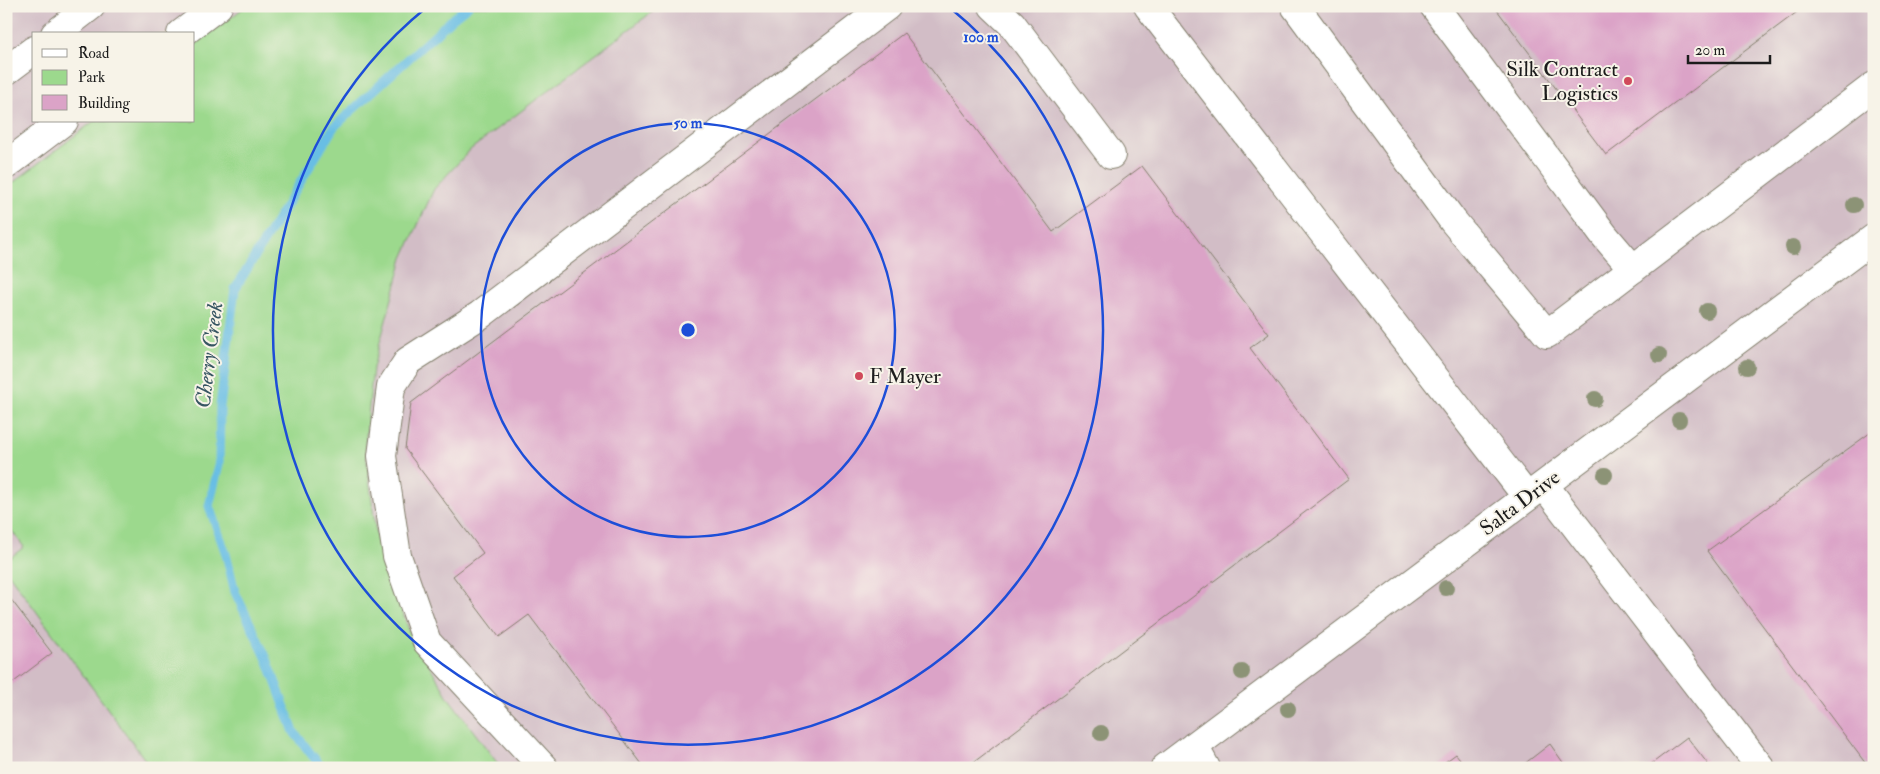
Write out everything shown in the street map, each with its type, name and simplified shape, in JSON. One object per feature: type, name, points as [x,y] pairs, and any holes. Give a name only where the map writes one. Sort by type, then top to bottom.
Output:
[{"type":"street","points":[[58,32],[91,6]]},
{"type":"street","points":[[544,768],[427,642],[397,556],[382,456],[391,387],[408,361],[480,316],[888,6]]},
{"type":"street","points":[[993,6],[1012,24],[1111,155]]},
{"type":"street","points":[[1148,6],[1535,491],[1761,768]]},
{"type":"street","points":[[1295,6],[1453,221],[1547,334],[1874,86]]},
{"type":"street","points":[[1434,6],[1604,235],[1633,269]]},
{"type":"street","points":[[183,32],[211,8]]},
{"type":"street","points":[[6,70],[32,51]]},
{"type":"street","points":[[8,160],[63,122]]},
{"type":"street","name":"Salta Drive","points":[[1165,768],[1200,757],[1535,491],[1874,238]]},
{"type":"shaded area","points":[[6,6],[246,6],[195,45],[195,32],[32,32],[32,122],[93,122],[6,188]]},
{"type":"shaded area","points":[[660,6],[1874,6],[1874,768],[501,768],[448,697],[409,630],[377,541],[365,446],[373,368],[403,258],[434,189],[471,149]]},
{"type":"shaded area","points":[[6,523],[24,547],[6,561]]},
{"type":"shaded area","points":[[6,570],[67,652],[151,768],[6,768]]},
{"type":"green space","points":[[246,6],[660,6],[471,149],[434,189],[403,258],[373,368],[365,446],[377,541],[409,630],[448,697],[501,768],[151,768],[6,570],[6,561],[24,547],[6,523],[6,188],[93,122],[195,122],[195,45]]},
{"type":"building","name":"Silk Contract Logistics","points":[[1494,6],[1805,6],[1606,155]]},
{"type":"building","name":"F Mayer","points":[[904,33],[1053,232],[1142,166],[1269,334],[1250,348],[1349,479],[966,768],[645,768],[529,615],[499,637],[453,576],[483,553],[405,449],[411,403]]},
{"type":"building","points":[[1874,430],[1874,768],[1869,768],[1707,551]]},
{"type":"building","points":[[6,593],[52,653],[6,688]]},
{"type":"building","points":[[1687,737],[1711,768],[1646,768]]},
{"type":"building","points":[[1550,744],[1567,768],[1519,768]]},
{"type":"building","points":[[1456,754],[1467,768],[1437,768]]},
{"type":"waterway","name":"Cherry Creek","points":[[322,768],[294,732],[267,659],[235,592],[226,554],[209,506],[219,465],[220,407],[235,289],[334,127],[468,6]]},
{"type":"place","name":"Silk Contract Logistics","points":[[1628,81]]},
{"type":"place","name":"F Mayer","points":[[859,376]]}]
